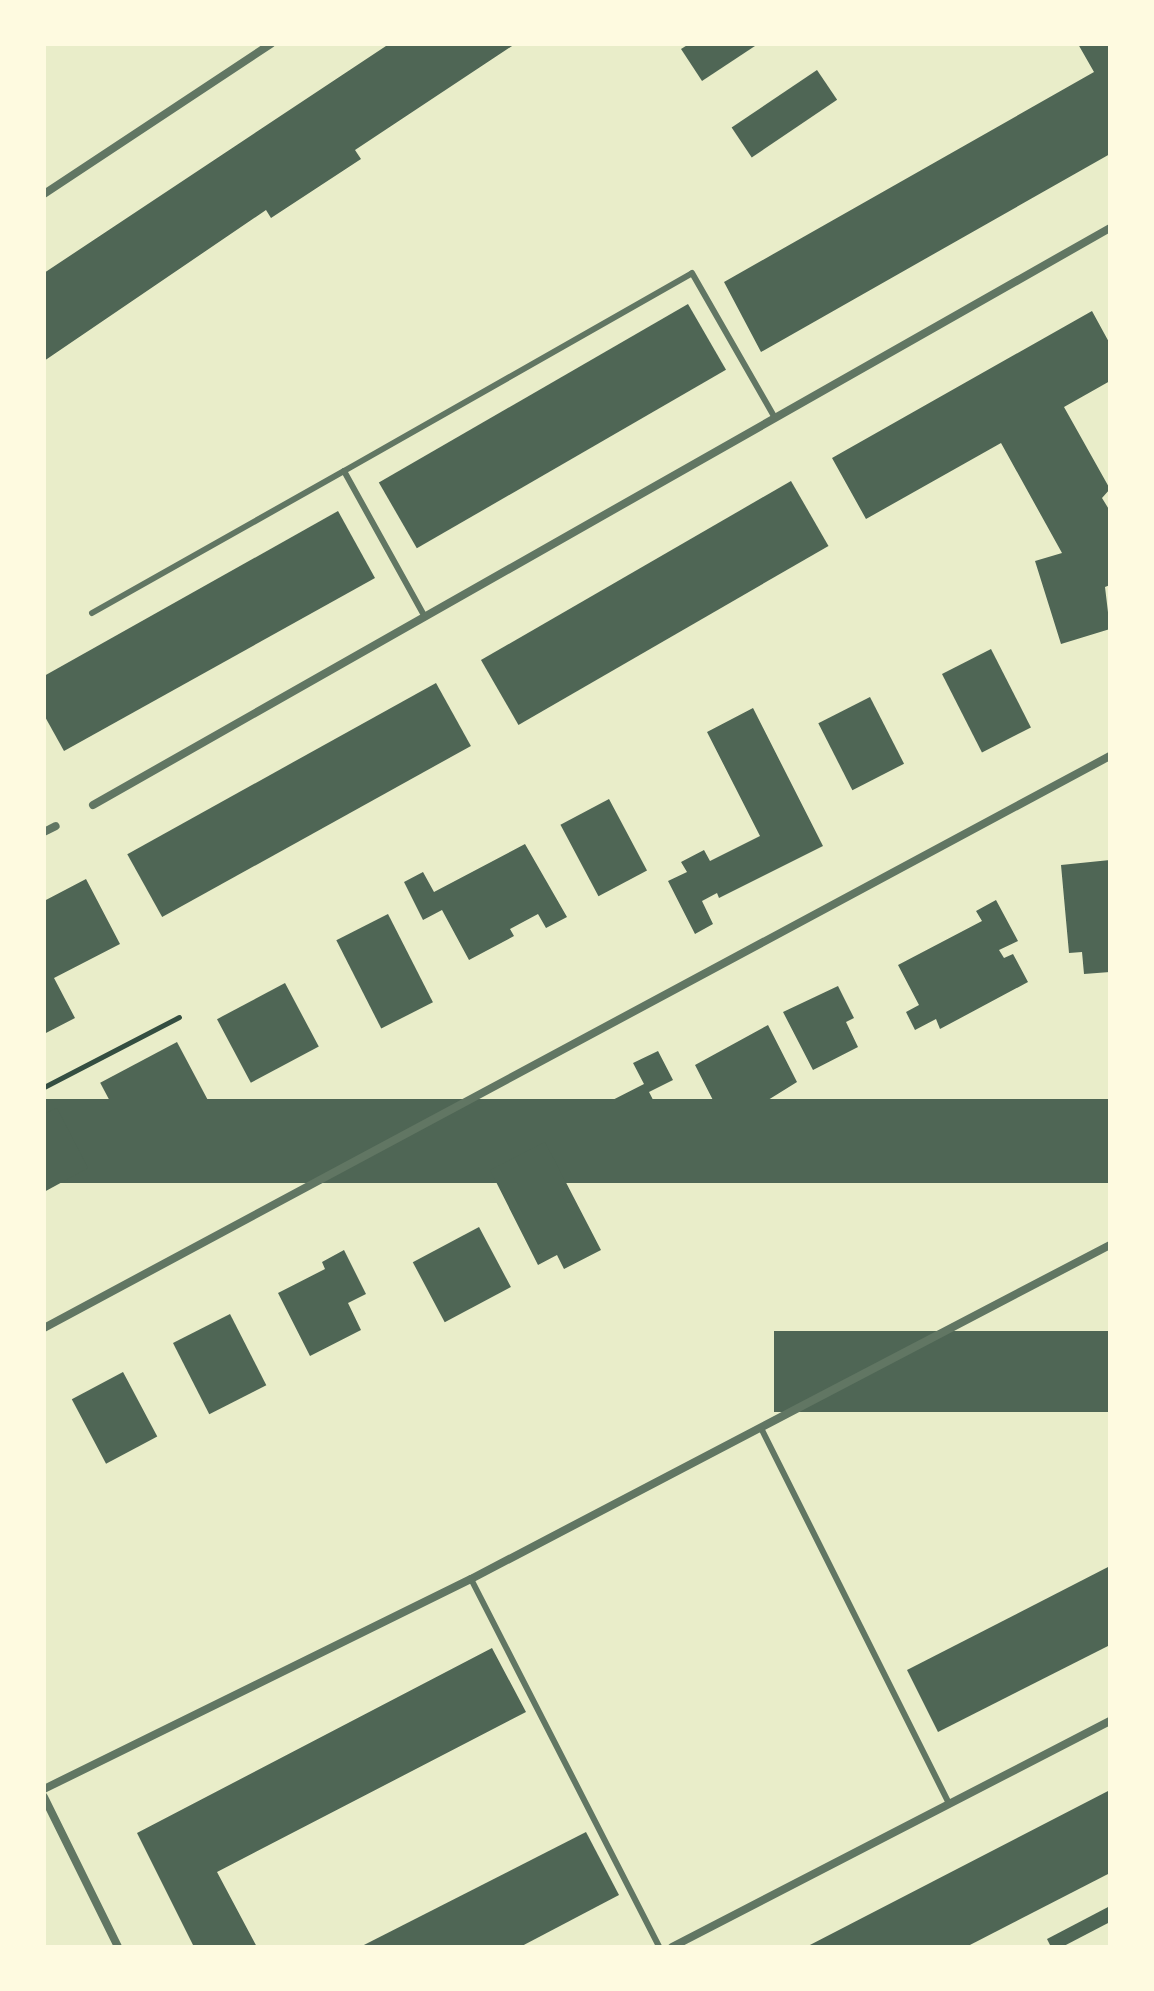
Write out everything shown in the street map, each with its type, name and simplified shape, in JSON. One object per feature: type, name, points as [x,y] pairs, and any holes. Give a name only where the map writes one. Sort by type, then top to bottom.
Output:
[{"type":"street","points":[[44,194],[271,44]]},
{"type":"street","points":[[93,805],[1110,228]]},
{"type":"street","points":[[44,1328],[1110,756]]},
{"type":"street","points":[[44,832],[56,826]]},
{"type":"street","points":[[44,1789],[471,1579],[762,1430],[1110,1245]]},
{"type":"street","points":[[672,1947],[948,1801],[1110,1721]]},
{"type":"street","points":[[44,1797],[118,1947]]},
{"type":"lane","points":[[92,613],[692,273],[775,418]]},
{"type":"lane","points":[[344,471],[425,617]]},
{"type":"lane","points":[[762,1430],[948,1801]]},
{"type":"lane","points":[[471,1579],[659,1947]]},
{"type":"path","points":[[44,1087],[179,1017]]},
{"type":"building","points":[[389,44],[515,44],[355,150],[361,159],[271,218],[266,210],[44,361],[44,273]]},
{"type":"building","points":[[689,44],[758,44],[702,81],[681,49]]},
{"type":"building","points":[[1078,44],[1110,44],[1110,154],[761,352],[724,282],[1094,72]]},
{"type":"building","points":[[817,70],[837,100],[752,157],[732,128]]},
{"type":"building","points":[[688,304],[726,370],[417,548],[379,482]]},
{"type":"building","points":[[1092,311],[1110,344],[1110,381],[1064,407],[1110,489],[1102,498],[1110,511],[1110,585],[1105,587],[1110,629],[1061,644],[1035,561],[1062,553],[1001,443],[866,519],[832,458]]},
{"type":"building","points":[[791,481],[828,546],[518,725],[481,660]]},
{"type":"building","points":[[338,511],[375,578],[64,751],[44,715],[44,676]]},
{"type":"building","points":[[991,649],[1031,727],[982,752],[942,674]]},
{"type":"building","points":[[436,683],[471,746],[162,917],[127,854]]},
{"type":"building","points":[[870,697],[904,764],[852,790],[818,723]]},
{"type":"building","points":[[753,708],[823,846],[719,898],[717,893],[702,901],[713,924],[695,934],[668,881],[687,872],[681,862],[704,850],[710,861],[760,836],[707,732]]},
{"type":"building","points":[[609,799],[647,871],[598,896],[560,825]]},
{"type":"building","points":[[525,844],[567,917],[546,928],[538,914],[510,929],[514,936],[469,960],[442,910],[423,920],[404,882],[423,872],[434,892]]},
{"type":"building","points":[[1110,860],[1110,972],[1084,974],[1082,952],[1069,953],[1061,865]]},
{"type":"building","points":[[86,879],[120,944],[54,978],[75,1018],[44,1034],[44,901]]},
{"type":"building","points":[[996,900],[1018,941],[999,950],[1004,958],[1013,954],[1028,982],[940,1029],[936,1019],[915,1030],[906,1012],[919,1005],[898,965],[982,921],[976,911]]},
{"type":"building","points":[[388,914],[433,1002],[381,1029],[336,940]]},
{"type":"building","points":[[285,983],[319,1047],[251,1083],[217,1019]]},
{"type":"building","points":[[838,986],[854,1018],[846,1022],[858,1047],[813,1070],[783,1012]]},
{"type":"building","points":[[768,1025],[797,1082],[755,1108],[771,1140],[741,1155],[695,1065]]},
{"type":"building","points":[[177,1042],[209,1103],[133,1144],[100,1083]]},
{"type":"building","points":[[658,1051],[673,1080],[649,1092],[688,1168],[661,1181],[652,1163],[625,1177],[591,1111],[644,1084],[633,1063]]},
{"type":"building","points":[[44,1099],[1110,1099],[1110,1183],[44,1183]]},
{"type":"building","points":[[57,1108],[88,1168],[44,1192],[44,1114]]},
{"type":"building","points":[[545,1142],[601,1250],[564,1269],[557,1255],[538,1265],[490,1170]]},
{"type":"building","points":[[479,1227],[511,1287],[445,1322],[413,1262]]},
{"type":"building","points":[[344,1250],[366,1294],[348,1303],[361,1330],[310,1356],[278,1293],[325,1269],[322,1262]]},
{"type":"building","points":[[230,1314],[266,1385],[209,1414],[173,1343]]},
{"type":"building","points":[[774,1331],[1110,1331],[1110,1412],[774,1412]]},
{"type":"building","points":[[123,1372],[157,1436],[106,1464],[72,1399]]},
{"type":"building","points":[[1110,1566],[1110,1645],[938,1732],[907,1670]]},
{"type":"building","points":[[492,1648],[526,1712],[217,1872],[257,1947],[194,1947],[137,1833]]},
{"type":"building","points":[[1110,1790],[1110,1873],[966,1947],[806,1947]]},
{"type":"building","points":[[586,1832],[619,1895],[520,1947],[360,1947]]},
{"type":"building","points":[[1110,1906],[1110,1922],[1062,1947],[1051,1947],[1047,1939]]}]
